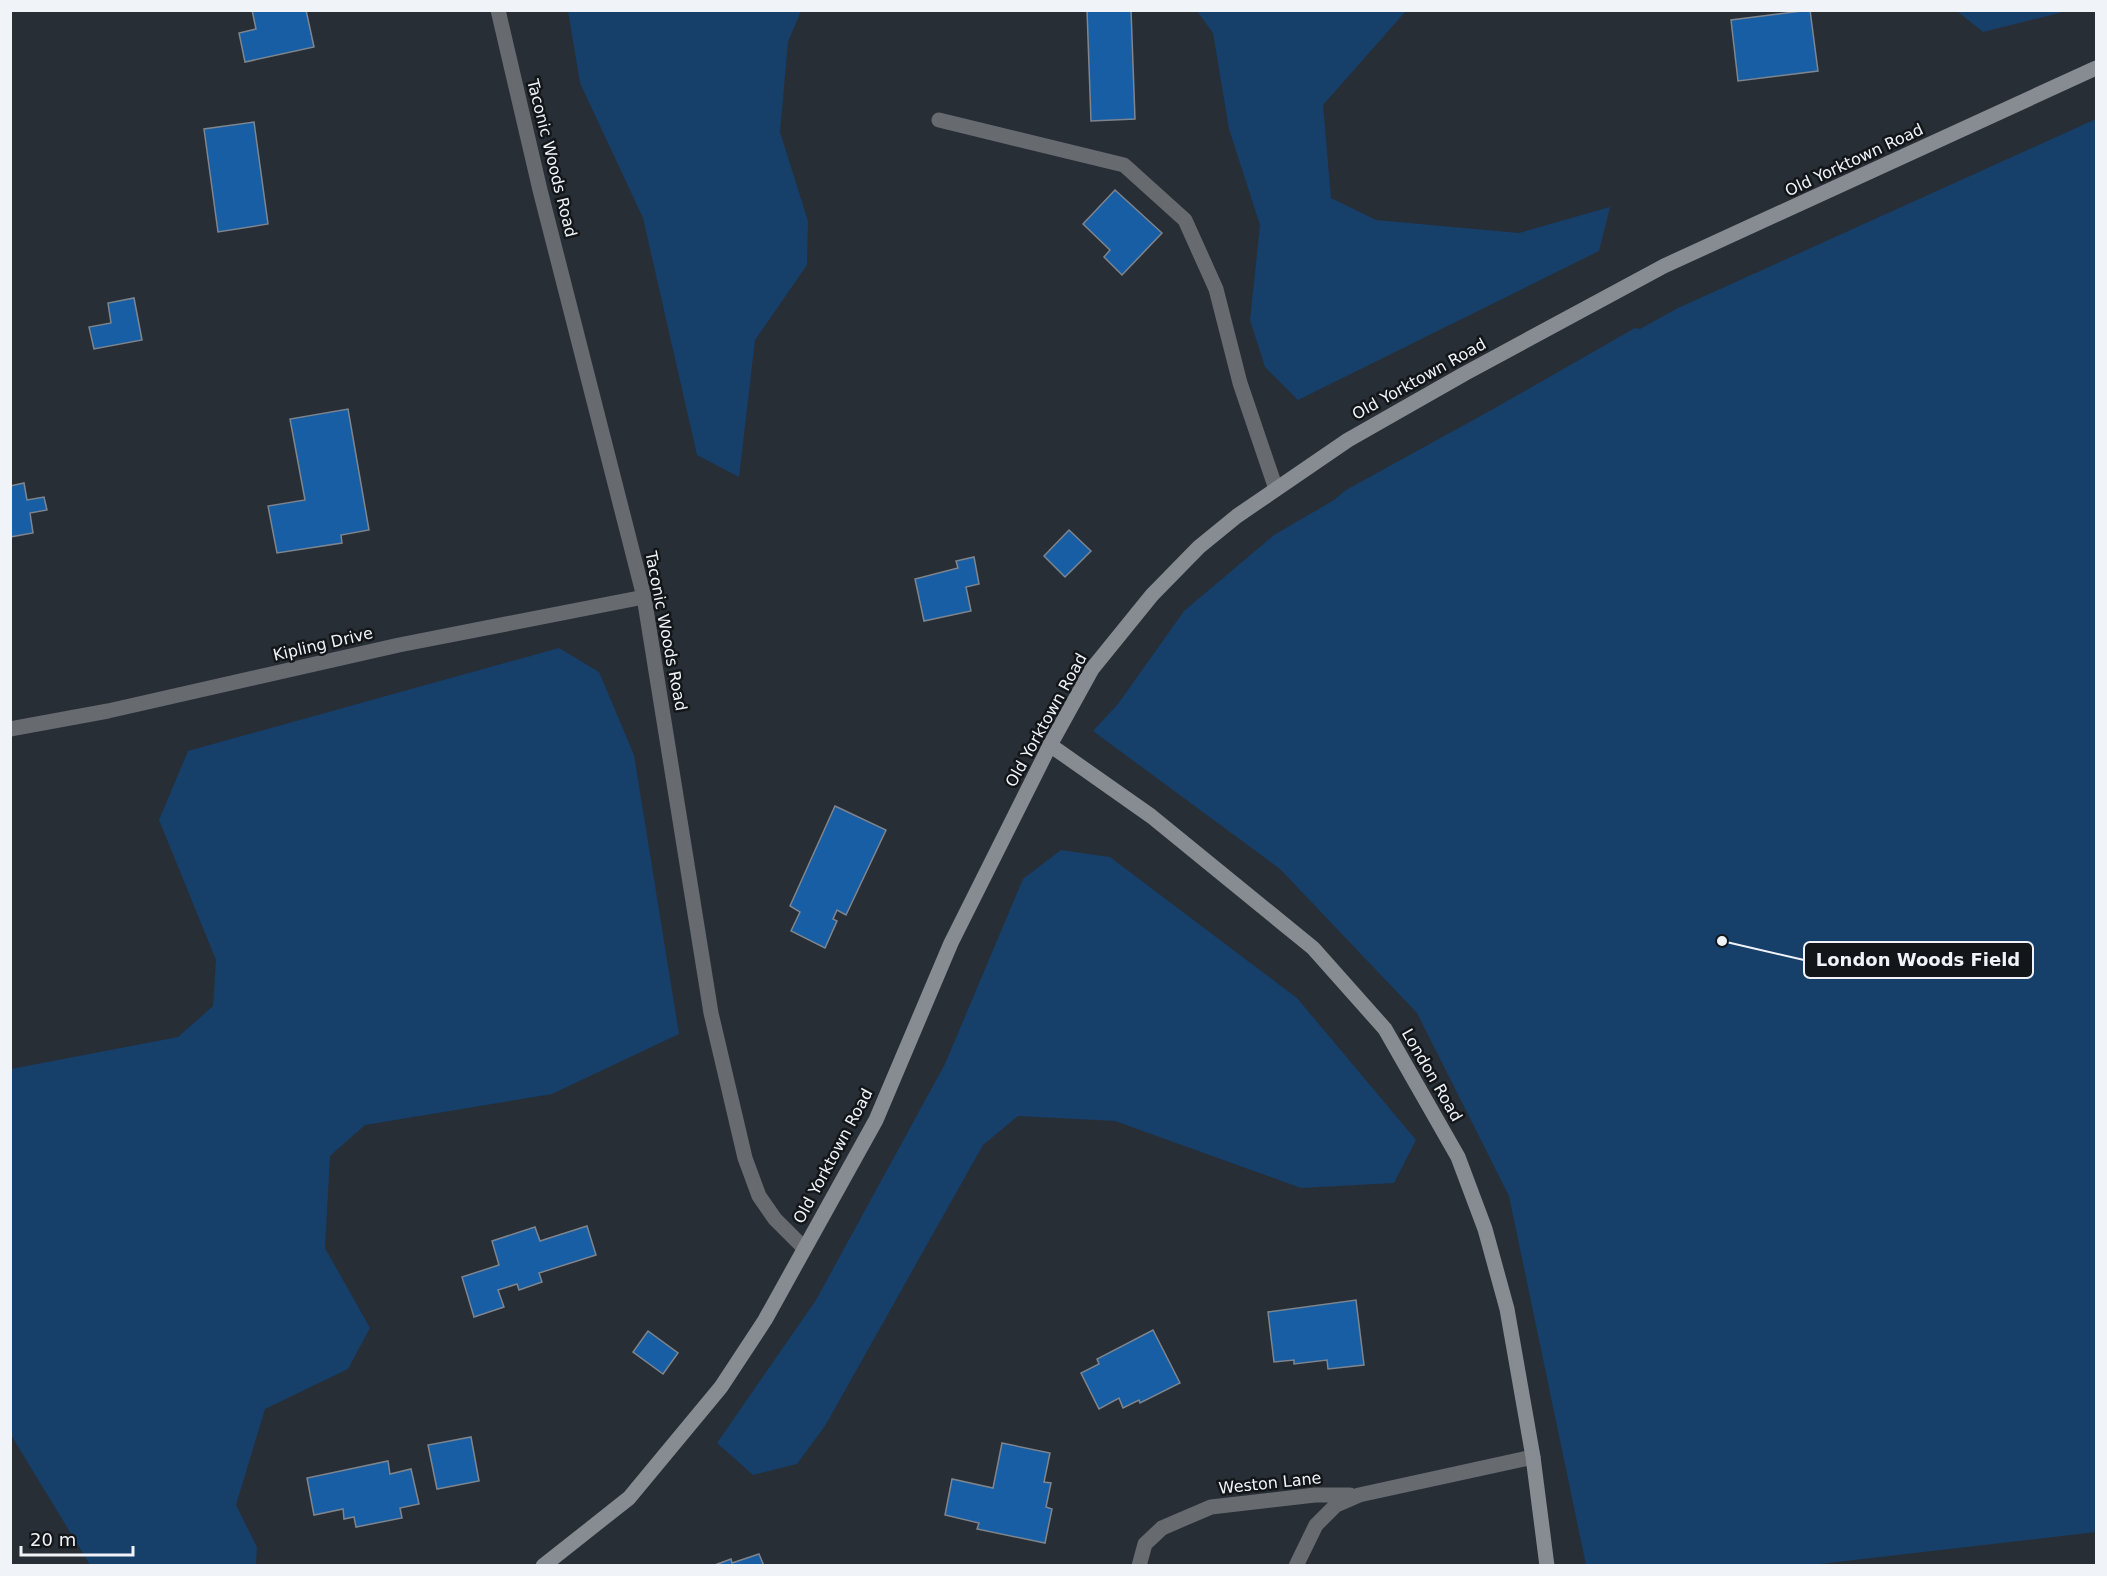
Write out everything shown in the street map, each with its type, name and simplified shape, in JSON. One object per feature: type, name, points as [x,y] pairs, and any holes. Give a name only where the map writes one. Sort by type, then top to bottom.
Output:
[{"type":"main road","name":"Old Yorktown Road","points":[[543,1566],[629,1498],[721,1387],[765,1320],[876,1120],[951,944],[1050,745],[1092,669],[1152,595],[1199,547],[1237,516],[1348,440],[1464,374],[1664,266],[2097,68]]},
{"type":"main road","name":"London Road","points":[[1050,745],[1151,816],[1313,948],[1385,1029],[1458,1157],[1485,1229],[1507,1309],[1533,1457],[1547,1566]]},
{"type":"street","name":"Taconic Woods Road","points":[[498,10],[543,202],[644,597],[711,1013],[745,1158],[759,1196],[775,1219],[804,1248]]},
{"type":"street","points":[[939,120],[1124,165],[1185,220],[1216,289],[1240,383],[1276,489]]},
{"type":"street","name":"Kipling Drive","points":[[10,729],[108,711],[399,645],[644,597]]},
{"type":"street","name":"Weston Lane","points":[[1296,1566],[1316,1525],[1336,1505],[1359,1496],[1533,1457]]},
{"type":"street","name":"Weston Lane","points":[[1139,1566],[1145,1544],[1162,1528],[1211,1508],[1316,1496],[1359,1496]]},
{"type":"shaded area","points":[[568,11],[801,11],[788,42],[780,132],[808,221],[807,265],[755,340],[739,477],[697,455],[643,218],[580,83]]},
{"type":"shaded area","points":[[1197,11],[1406,11],[1323,105],[1331,198],[1376,220],[1519,233],[1610,207],[1599,251],[1298,400],[1265,367],[1250,320],[1260,225],[1229,129],[1213,33]]},
{"type":"shaded area","points":[[1957,11],[2067,11],[1983,32]]},
{"type":"shaded area","points":[[2096,119],[2096,1532],[1811,1565],[1586,1565],[1509,1196],[1417,1013],[1280,869],[1093,731],[1118,704],[1184,611],[1274,535],[1334,500],[1346,490],[1635,328],[1640,329],[1678,308]]},
{"type":"shaded area","points":[[559,648],[599,672],[634,755],[679,1034],[552,1094],[365,1125],[330,1156],[325,1248],[370,1328],[348,1369],[265,1409],[236,1505],[257,1547],[256,1565],[90,1565],[11,1435],[11,1069],[178,1037],[213,1006],[216,960],[159,820],[188,751]]},
{"type":"shaded area","points":[[1061,850],[1110,857],[1297,998],[1416,1140],[1394,1183],[1301,1188],[1115,1121],[1018,1116],[983,1145],[825,1426],[797,1464],[753,1475],[717,1443],[816,1300],[945,1064],[1023,879]]},
{"type":"building","points":[[252,10],[306,10],[314,47],[245,62],[239,33],[256,29]]},
{"type":"building","points":[[1087,10],[1131,10],[1135,119],[1091,121]]},
{"type":"building","points":[[1810,10],[1818,71],[1738,81],[1731,20]]},
{"type":"building","points":[[254,122],[268,224],[218,232],[204,129]]},
{"type":"building","points":[[1115,190],[1162,233],[1122,275],[1104,257],[1110,250],[1083,224]]},
{"type":"building","points":[[134,298],[142,340],[94,349],[89,327],[111,323],[108,303]]},
{"type":"building","points":[[348,409],[369,530],[341,535],[342,543],[277,553],[268,506],[305,500],[290,419]]},
{"type":"building","points":[[24,483],[27,500],[44,497],[47,510],[30,513],[33,533],[10,537],[10,486]]},
{"type":"building","points":[[1069,530],[1091,551],[1065,577],[1044,556]]},
{"type":"building","points":[[974,557],[979,584],[966,587],[971,611],[924,621],[915,579],[958,568],[956,561]]},
{"type":"building","points":[[835,806],[886,830],[846,915],[837,910],[833,919],[837,921],[825,948],[791,931],[800,912],[790,906]]},
{"type":"building","points":[[587,1226],[596,1255],[539,1273],[542,1282],[519,1290],[517,1284],[498,1290],[504,1307],[474,1317],[462,1277],[499,1265],[492,1241],[535,1227],[540,1241]]},
{"type":"building","points":[[1356,1300],[1364,1365],[1328,1369],[1327,1360],[1294,1364],[1294,1360],[1274,1362],[1268,1312]]},
{"type":"building","points":[[1153,1330],[1180,1383],[1140,1403],[1139,1400],[1123,1408],[1119,1398],[1099,1409],[1081,1373],[1099,1364],[1097,1359]]},
{"type":"building","points":[[648,1331],[678,1353],[663,1374],[633,1352]]},
{"type":"building","points":[[471,1437],[479,1481],[437,1489],[428,1445]]},
{"type":"building","points":[[1002,1443],[1050,1453],[1044,1482],[1051,1483],[1046,1507],[1052,1509],[1045,1543],[977,1529],[979,1523],[945,1515],[952,1479],[993,1488]]},
{"type":"building","points":[[388,1461],[390,1474],[411,1469],[419,1504],[400,1508],[402,1518],[356,1527],[354,1517],[344,1519],[343,1509],[314,1515],[307,1478]]},
{"type":"building","points":[[759,1554],[764,1566],[712,1566],[731,1559],[732,1563]]},
{"type":"place","name":"London Woods Field","points":[[1722,941]]}]
